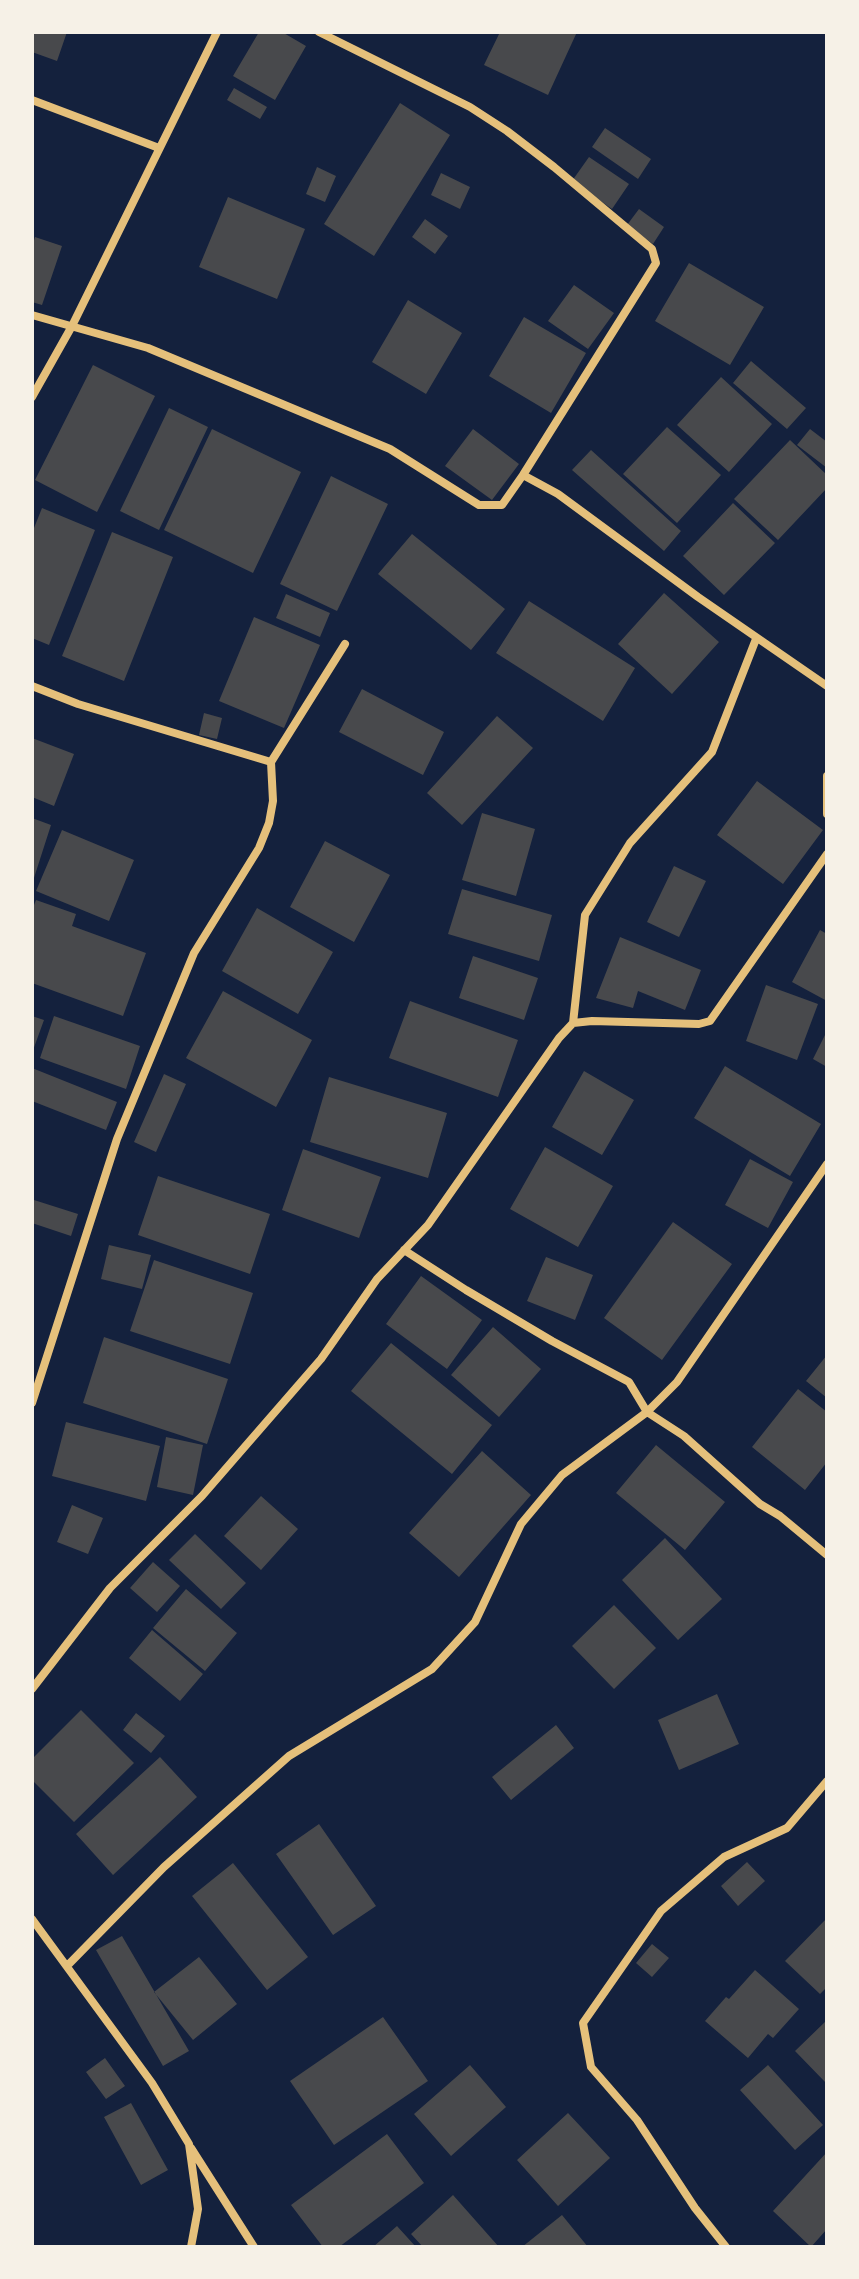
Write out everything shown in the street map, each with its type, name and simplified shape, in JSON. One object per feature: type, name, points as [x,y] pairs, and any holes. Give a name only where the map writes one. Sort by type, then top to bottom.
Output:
[{"type":"street","points":[[32,397],[72,326],[217,32]]},
{"type":"street","points":[[32,315],[148,348],[390,449],[479,505],[502,505],[656,263],[652,249],[554,167],[483,115],[319,32]]},
{"type":"street","points":[[32,100],[159,148]]},
{"type":"street","points":[[523,475],[558,494],[756,639],[827,686]]},
{"type":"street","points":[[32,1689],[110,1588],[202,1496],[321,1359],[377,1279],[428,1225],[559,1038],[573,1023],[585,915],[630,843],[712,752],[756,639]]},
{"type":"street","points":[[32,1403],[122,1124],[194,953],[259,848],[269,823],[273,801],[271,762],[345,644]]},
{"type":"street","points":[[32,686],[78,704],[271,762]]},
{"type":"street","points":[[827,776],[827,814]]},
{"type":"street","points":[[573,1023],[699,1024],[710,1021],[827,854]]},
{"type":"street","points":[[67,1966],[164,1867],[289,1756],[432,1669],[475,1622],[521,1524],[562,1475],[647,1412],[677,1382],[827,1164]]},
{"type":"street","points":[[404,1250],[552,1341],[629,1382],[647,1412],[684,1436],[760,1504],[780,1516],[827,1555]]},
{"type":"street","points":[[726,2247],[695,2208],[637,2120],[591,2067],[583,2023],[661,1911],[724,1857],[787,1828],[827,1781]]},
{"type":"street","points":[[32,1919],[152,2083],[254,2247]]},
{"type":"street","points":[[189,2144],[198,2209],[191,2247]]},
{"type":"building","points":[[32,32],[67,32],[57,61],[32,52]]},
{"type":"building","points":[[259,32],[282,32],[306,46],[275,100],[233,76]]},
{"type":"building","points":[[500,32],[577,32],[548,95],[484,65]]},
{"type":"building","points":[[234,88],[267,107],[260,119],[227,100]]},
{"type":"building","points":[[400,103],[450,135],[374,256],[324,224]]},
{"type":"building","points":[[605,128],[651,159],[638,179],[592,147]]},
{"type":"building","points":[[589,157],[629,184],[612,209],[572,181]]},
{"type":"building","points":[[317,167],[336,176],[325,202],[306,194]]},
{"type":"building","points":[[441,173],[470,187],[460,209],[431,195]]},
{"type":"building","points":[[228,197],[305,229],[277,299],[199,267]]},
{"type":"building","points":[[639,209],[664,227],[653,244],[627,225]]},
{"type":"building","points":[[425,219],[448,236],[435,254],[412,237]]},
{"type":"building","points":[[35,237],[62,246],[42,305],[32,302],[32,247]]},
{"type":"building","points":[[689,263],[764,307],[730,365],[655,321]]},
{"type":"building","points":[[574,285],[614,313],[588,349],[548,321]]},
{"type":"building","points":[[408,300],[462,333],[426,394],[372,362]]},
{"type":"building","points":[[524,317],[586,353],[551,413],[489,376]]},
{"type":"building","points":[[751,361],[806,408],[787,429],[733,383]]},
{"type":"building","points":[[93,365],[155,396],[97,512],[35,480]]},
{"type":"building","points":[[721,377],[772,424],[729,472],[677,425]]},
{"type":"building","points":[[169,408],[208,427],[159,530],[120,511]]},
{"type":"building","points":[[667,427],[721,475],[677,523],[623,474]]},
{"type":"building","points":[[212,429],[301,472],[253,573],[164,530]]},
{"type":"building","points":[[473,429],[519,464],[492,500],[445,466]]},
{"type":"building","points":[[810,429],[827,442],[827,468],[797,445]]},
{"type":"building","points":[[790,440],[827,475],[827,488],[778,540],[734,499]]},
{"type":"building","points":[[591,450],[681,531],[664,551],[572,470]]},
{"type":"building","points":[[331,476],[388,504],[337,611],[280,584]]},
{"type":"building","points":[[733,503],[775,543],[724,595],[683,556]]},
{"type":"building","points":[[42,508],[95,530],[49,645],[32,638],[32,533]]},
{"type":"building","points":[[112,532],[173,557],[124,681],[62,656]]},
{"type":"building","points":[[412,534],[505,609],[471,650],[378,574]]},
{"type":"building","points":[[664,593],[719,642],[672,694],[618,644]]},
{"type":"building","points":[[286,594],[330,613],[320,637],[276,618]]},
{"type":"building","points":[[529,601],[635,668],[603,721],[496,653]]},
{"type":"building","points":[[254,617],[320,645],[284,728],[219,701]]},
{"type":"building","points":[[362,689],[444,732],[423,775],[339,732]]},
{"type":"building","points":[[204,713],[222,718],[217,739],[199,735]]},
{"type":"building","points":[[497,716],[533,748],[462,825],[427,793]]},
{"type":"building","points":[[32,738],[74,754],[54,806],[32,797]]},
{"type":"building","points":[[757,781],[823,830],[783,884],[717,835]]},
{"type":"building","points":[[482,813],[535,829],[516,896],[462,880]]},
{"type":"building","points":[[32,818],[51,825],[33,881],[32,881]]},
{"type":"building","points":[[62,830],[134,860],[109,921],[36,891]]},
{"type":"building","points":[[325,841],[390,875],[354,942],[290,907]]},
{"type":"building","points":[[674,866],[706,881],[679,937],[647,922]]},
{"type":"building","points":[[462,889],[552,915],[539,961],[448,934]]},
{"type":"building","points":[[36,900],[76,914],[72,926],[146,953],[123,1016],[32,983],[32,910]]},
{"type":"building","points":[[257,908],[333,952],[298,1014],[222,971]]},
{"type":"building","points":[[820,930],[827,934],[827,1001],[792,982]]},
{"type":"building","points":[[620,937],[701,970],[685,1010],[638,991],[633,1008],[596,998]]},
{"type":"building","points":[[473,956],[538,978],[524,1020],[459,998]]},
{"type":"building","points":[[766,985],[818,1004],[797,1060],[746,1041]]},
{"type":"building","points":[[223,991],[312,1040],[276,1107],[186,1058]]},
{"type":"building","points":[[410,1001],[518,1040],[498,1097],[389,1058]]},
{"type":"building","points":[[32,1016],[44,1020],[32,1053]]},
{"type":"building","points":[[54,1016],[140,1046],[126,1089],[40,1058]]},
{"type":"building","points":[[827,1031],[827,1067],[813,1059]]},
{"type":"building","points":[[725,1066],[821,1124],[790,1176],[694,1118]]},
{"type":"building","points":[[32,1068],[117,1102],[106,1130],[32,1101]]},
{"type":"building","points":[[584,1071],[634,1100],[602,1155],[552,1127]]},
{"type":"building","points":[[164,1074],[186,1084],[156,1152],[134,1142]]},
{"type":"building","points":[[329,1077],[447,1113],[428,1178],[310,1142]]},
{"type":"building","points":[[545,1147],[613,1186],[578,1247],[510,1209]]},
{"type":"building","points":[[303,1149],[381,1177],[359,1238],[282,1210]]},
{"type":"building","points":[[750,1159],[793,1182],[768,1228],[725,1205]]},
{"type":"building","points":[[158,1176],[270,1214],[250,1274],[138,1235]]},
{"type":"building","points":[[34,1200],[78,1214],[71,1236],[32,1223]]},
{"type":"building","points":[[673,1222],[732,1264],[662,1360],[604,1318]]},
{"type":"building","points":[[109,1245],[151,1255],[142,1289],[101,1279]]},
{"type":"building","points":[[546,1257],[593,1275],[575,1320],[527,1301]]},
{"type":"building","points":[[154,1260],[253,1293],[230,1364],[130,1331]]},
{"type":"building","points":[[421,1276],[482,1320],[447,1369],[386,1324]]},
{"type":"building","points":[[493,1327],[541,1369],[499,1417],[451,1375]]},
{"type":"building","points":[[104,1337],[228,1379],[207,1444],[83,1403]]},
{"type":"building","points":[[391,1343],[492,1425],[452,1474],[351,1391]]},
{"type":"building","points":[[827,1355],[827,1398],[806,1381]]},
{"type":"building","points":[[798,1389],[827,1412],[827,1462],[805,1490],[752,1447]]},
{"type":"building","points":[[66,1422],[160,1446],[146,1501],[52,1476]]},
{"type":"building","points":[[166,1437],[203,1445],[193,1495],[157,1487]]},
{"type":"building","points":[[656,1445],[725,1502],[685,1550],[616,1493]]},
{"type":"building","points":[[482,1451],[531,1495],[459,1577],[409,1533]]},
{"type":"building","points":[[261,1496],[298,1529],[261,1570],[224,1536]]},
{"type":"building","points":[[72,1505],[103,1518],[88,1554],[57,1542]]},
{"type":"building","points":[[195,1534],[246,1583],[221,1609],[169,1560]]},
{"type":"building","points":[[665,1538],[722,1599],[678,1640],[622,1580]]},
{"type":"building","points":[[153,1562],[180,1586],[157,1612],[130,1588]]},
{"type":"building","points":[[186,1589],[237,1633],[205,1671],[153,1628]]},
{"type":"building","points":[[614,1605],[656,1648],[614,1689],[572,1646]]},
{"type":"building","points":[[152,1630],[203,1674],[180,1701],[129,1658]]},
{"type":"building","points":[[717,1694],[739,1744],[679,1770],[658,1720]]},
{"type":"building","points":[[81,1710],[134,1763],[74,1822],[32,1780],[32,1759]]},
{"type":"building","points":[[136,1713],[165,1736],[151,1753],[123,1730]]},
{"type":"building","points":[[556,1725],[574,1748],[511,1800],[492,1777]]},
{"type":"building","points":[[160,1757],[197,1797],[113,1875],[76,1834]]},
{"type":"building","points":[[319,1824],[376,1906],[333,1935],[276,1854]]},
{"type":"building","points":[[747,1862],[765,1881],[738,1906],[721,1886]]},
{"type":"building","points":[[233,1863],[308,1957],[267,1990],[192,1896]]},
{"type":"building","points":[[827,1918],[827,1987],[820,1994],[785,1961]]},
{"type":"building","points":[[122,1936],[189,2051],[163,2066],[96,1950]]},
{"type":"building","points":[[652,1944],[669,1958],[652,1977],[636,1963]]},
{"type":"building","points":[[199,1957],[237,2004],[193,2040],[154,1992]]},
{"type":"building","points":[[755,1970],[799,2009],[773,2038],[768,2034],[748,2058],[705,2021]]},
{"type":"building","points":[[383,2017],[428,2081],[334,2145],[290,2081]]},
{"type":"building","points":[[827,2020],[827,2084],[795,2051]]},
{"type":"building","points":[[105,2058],[125,2086],[106,2099],[86,2072]]},
{"type":"building","points":[[470,2065],[506,2107],[451,2156],[414,2114]]},
{"type":"building","points":[[768,2065],[823,2125],[795,2150],[740,2090]]},
{"type":"building","points":[[131,2103],[168,2170],[141,2185],[104,2117]]},
{"type":"building","points":[[568,2113],[610,2158],[558,2206],[517,2160]]},
{"type":"building","points":[[387,2134],[424,2183],[339,2247],[323,2247],[291,2205]]},
{"type":"building","points":[[827,2152],[827,2229],[811,2247],[773,2211]]},
{"type":"building","points":[[453,2195],[499,2247],[423,2247],[411,2234]]},
{"type":"building","points":[[562,2215],[588,2247],[522,2247]]},
{"type":"building","points":[[397,2226],[416,2247],[373,2247]]}]
